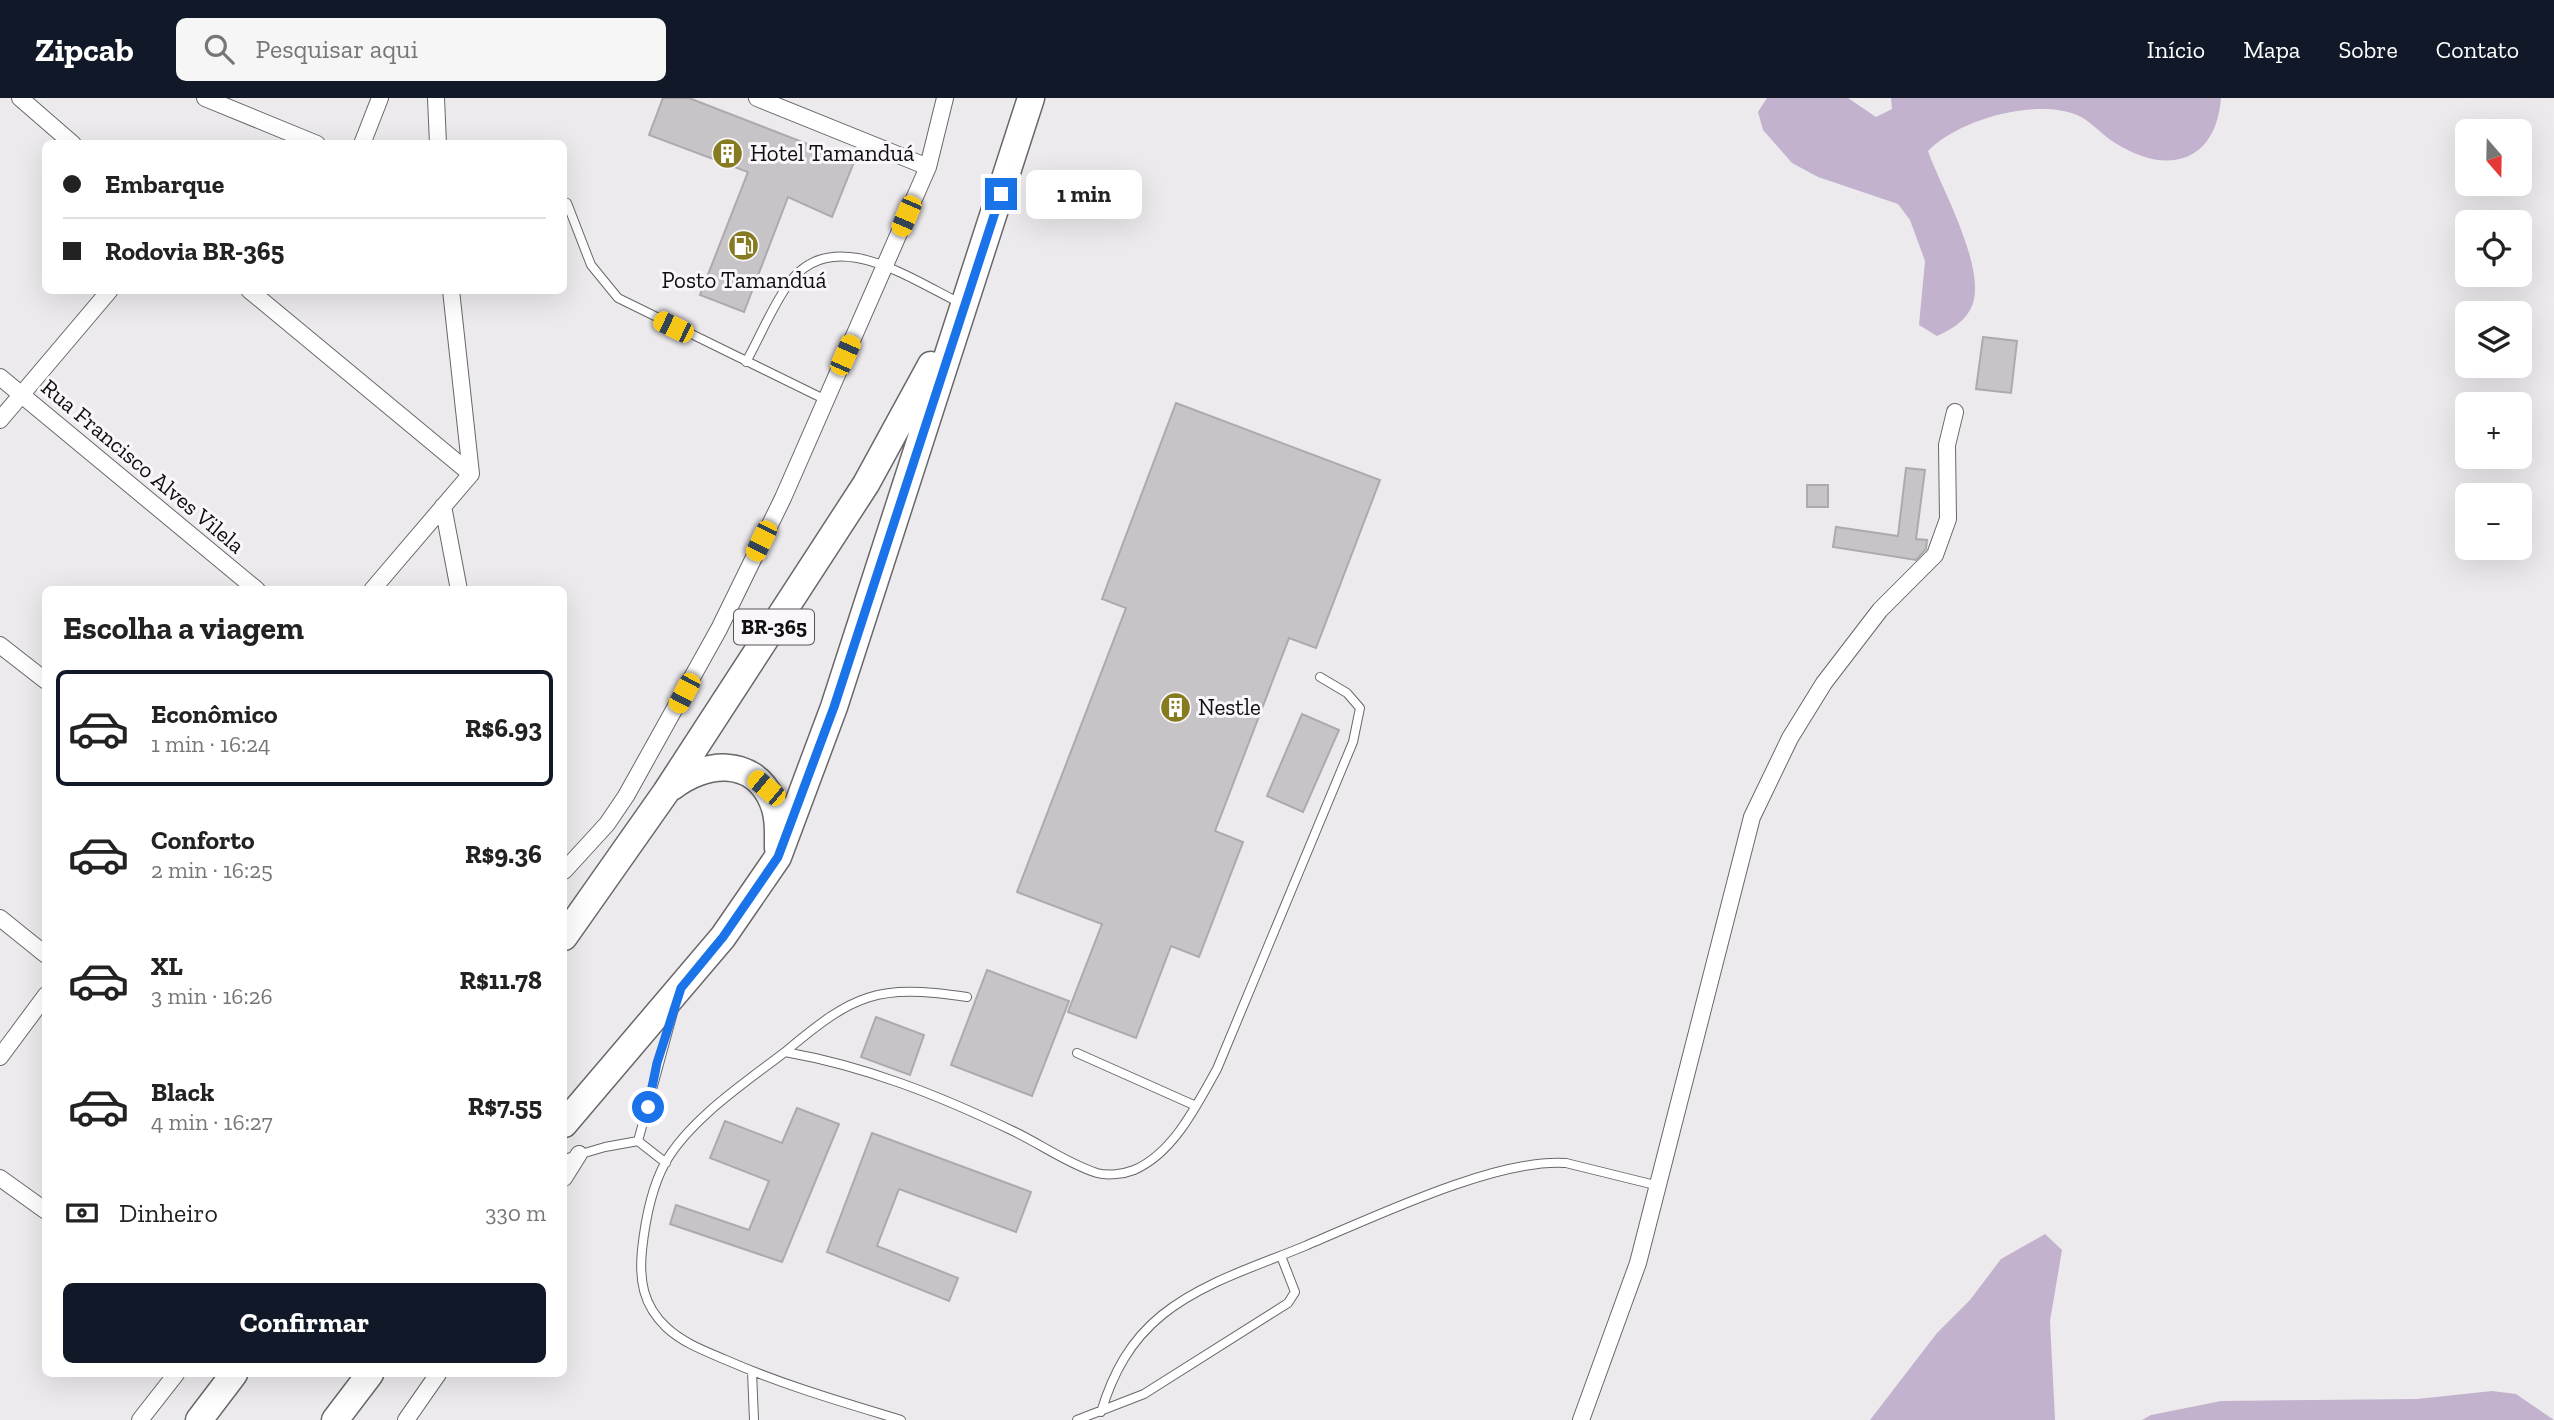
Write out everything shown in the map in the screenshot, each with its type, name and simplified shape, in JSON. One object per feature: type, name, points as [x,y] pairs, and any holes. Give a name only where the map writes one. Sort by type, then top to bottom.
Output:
[{"type":"main road","name":"BR-365","points":[[567,1121],[723,937],[778,857],[834,707],[1031,98]]},
{"type":"main road","name":"BR-365","points":[[567,933],[666,792],[866,484],[963,304]]},
{"type":"main road","name":"BR-365","points":[[666,792],[683,778],[711,766],[736,769],[751,775],[766,788],[774,803],[778,857]]},
{"type":"main road","points":[[199,1420],[232,1377]]},
{"type":"main road","points":[[335,1420],[368,1377]]},
{"type":"street","points":[[20,98],[69,140]]},
{"type":"street","points":[[205,98],[307,140]]},
{"type":"street","points":[[364,140],[380,98]]},
{"type":"street","points":[[436,98],[438,140]]},
{"type":"street","points":[[757,98],[928,167]]},
{"type":"street","points":[[567,868],[607,824],[649,757],[725,617],[783,498],[928,167],[945,98]]},
{"type":"street","points":[[0,420],[107,294]]},
{"type":"street","points":[[254,294],[471,474]]},
{"type":"street","points":[[375,586],[471,474],[452,294]]},
{"type":"street","name":"Rua Francisco Alves Vilela","points":[[0,377],[252,586]]},
{"type":"street","points":[[1581,1420],[1638,1263],[1752,817],[1790,738],[1824,683],[1880,610],[1935,555],[1948,519],[1947,445],[1955,412]]},
{"type":"street","points":[[443,506],[457,586]]},
{"type":"street","points":[[0,645],[42,678]]},
{"type":"street","points":[[0,918],[42,952]]},
{"type":"street","points":[[0,1057],[42,1000]]},
{"type":"street","points":[[0,1178],[42,1208]]},
{"type":"street","points":[[140,1420],[174,1377]]},
{"type":"street","points":[[406,1420],[436,1377]]},
{"type":"lane","points":[[567,202],[590,265],[618,298],[826,400]]},
{"type":"lane","points":[[746,362],[787,285],[801,269],[826,256],[845,254],[884,265],[963,304]]},
{"type":"lane","points":[[785,1052],[831,1060],[894,1079],[1010,1129],[1098,1173],[1133,1170],[1154,1158],[1196,1106],[1217,1069],[1360,720],[1357,701],[1320,677]]},
{"type":"lane","points":[[638,1141],[657,1063],[681,988]]},
{"type":"lane","points":[[901,1420],[814,1394],[752,1371],[693,1345],[667,1328],[654,1314],[643,1293],[640,1269],[643,1235],[666,1163],[730,1094],[823,1020],[850,1004],[883,993],[915,990],[967,997]]},
{"type":"lane","points":[[1077,1053],[1196,1106]]},
{"type":"lane","points":[[571,1156],[638,1141]]},
{"type":"lane","points":[[638,1141],[666,1163]]},
{"type":"lane","points":[[1101,1412],[1118,1366],[1131,1345],[1161,1315],[1204,1289],[1409,1202],[1531,1164],[1566,1163],[1659,1186]]},
{"type":"lane","points":[[1077,1420],[1144,1394],[1288,1303],[1295,1292],[1294,1285],[1281,1256]]},
{"type":"lane","points":[[752,1371],[754,1420]]},
{"type":"shaded area","points":[[1767,98],[1848,98],[1876,117],[1892,109],[1891,98],[2221,98],[2217,120],[2210,137],[2199,150],[2186,157],[2170,160],[2153,159],[2134,153],[2110,140],[2077,115],[2059,110],[2040,109],[1998,115],[1958,130],[1941,140],[1928,151],[1969,253],[1975,294],[1964,319],[1937,336],[1919,325],[1925,261],[1910,220],[1898,204],[1818,177],[1792,163],[1763,130],[1758,112]]},
{"type":"shaded area","points":[[2045,1234],[2062,1250],[2050,1321],[2055,1420],[1870,1420],[1937,1333],[1970,1300],[2001,1259]]},
{"type":"shaded area","points":[[2492,1391],[2516,1394],[2554,1420],[2142,1420],[2151,1415],[2221,1401],[2417,1399]]},
{"type":"building","points":[[663,98],[689,98],[854,162],[832,217],[788,197],[744,312],[700,295],[748,172],[649,135]]},
{"type":"building","points":[[1983,337],[2017,341],[2011,393],[1976,389]]},
{"type":"building","name":"Nestle","points":[[1176,403],[1380,480],[1316,648],[1289,638],[1215,831],[1243,842],[1199,957],[1171,946],[1136,1038],[1068,1012],[1102,924],[1017,892],[1126,608],[1102,599]]},
{"type":"building","points":[[1906,468],[1925,470],[1916,539],[1927,540],[1926,549],[1916,560],[1833,547],[1836,527],[1898,536]]},
{"type":"building","points":[[1807,485],[1828,485],[1828,507],[1807,507]]},
{"type":"building","points":[[1302,714],[1339,730],[1303,812],[1267,796]]},
{"type":"building","points":[[987,970],[1069,1001],[1032,1096],[951,1065]]},
{"type":"building","points":[[876,1017],[924,1035],[910,1075],[861,1057]]},
{"type":"building","points":[[797,1108],[839,1124],[782,1262],[670,1224],[676,1205],[749,1230],[769,1181],[710,1158],[725,1121],[782,1143]]},
{"type":"building","points":[[872,1133],[1031,1192],[1016,1232],[899,1189],[877,1246],[958,1278],[949,1301],[827,1252]]},
{"type":"place","name":"Hotel Tamanduá","points":[[727,153]]},
{"type":"place","name":"Posto Tamanduá","points":[[744,246]]},
{"type":"place","name":"Nestle","points":[[1175,707]]},
{"type":"route","points":[[648,1107],[657,1063],[681,988],[723,937],[778,857],[834,707],[1001,194]]}]
